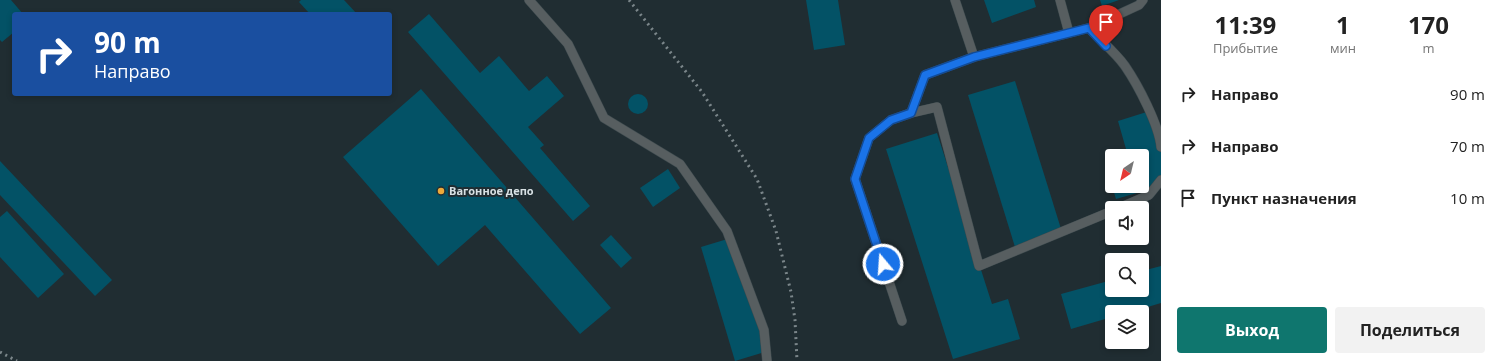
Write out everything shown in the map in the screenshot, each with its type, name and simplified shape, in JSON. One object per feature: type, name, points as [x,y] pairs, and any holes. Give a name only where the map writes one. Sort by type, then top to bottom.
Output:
[{"type":"lane","points":[[529,0],[568,44],[604,118],[680,164],[727,231],[764,330],[767,361]]},
{"type":"lane","points":[[955,0],[974,57]]},
{"type":"lane","points":[[1060,0],[1069,33]]},
{"type":"lane","points":[[911,113],[925,75],[974,57],[1089,28],[1139,5],[1143,0]]},
{"type":"lane","points":[[1089,28],[1124,65],[1146,102],[1160,140],[1161,147]]},
{"type":"lane","points":[[902,321],[855,179],[869,138],[891,120],[911,113],[937,107],[979,266],[1105,214]]},
{"type":"lane","points":[[1135,201],[1149,195],[1161,180]]},
{"type":"building","points":[[0,0],[11,0],[21,12],[12,12],[12,34],[2,42],[0,40]]},
{"type":"building","points":[[301,0],[344,0],[355,12],[308,12],[299,2]]},
{"type":"building","points":[[806,0],[838,0],[845,45],[814,50]]},
{"type":"building","points":[[984,0],[1034,0],[1036,7],[992,23]]},
{"type":"building","points":[[1100,0],[1119,0],[1102,6]]},
{"type":"building","points":[[429,14],[480,73],[499,56],[529,91],[547,76],[564,96],[528,127],[544,145],[540,148],[590,206],[573,221],[408,32]]},
{"type":"building","points":[[1015,81],[1062,232],[1015,247],[968,95]]},
{"type":"building","name":"Вагонное депо","points":[[421,89],[611,308],[580,334],[485,225],[438,266],[343,157]]},
{"type":"building","points":[[638,94],[645,97],[648,104],[645,111],[638,114],[631,111],[628,104],[631,97]]},
{"type":"building","points":[[1153,110],[1161,136],[1161,186],[1149,189],[1149,149],[1126,149],[1118,121]]},
{"type":"building","points":[[937,133],[992,304],[1008,299],[1020,339],[953,359],[886,149]]},
{"type":"building","points":[[0,161],[112,280],[95,296],[0,195]]},
{"type":"building","points":[[668,169],[680,188],[653,207],[640,188]]},
{"type":"building","points":[[1114,193],[1137,193],[1116,199]]},
{"type":"building","points":[[7,211],[64,274],[38,298],[0,257],[0,217]]},
{"type":"building","points":[[611,235],[632,258],[621,268],[600,245]]},
{"type":"building","points":[[734,237],[768,351],[735,361],[701,247]]},
{"type":"building","points":[[1161,266],[1161,303],[1149,307],[1149,305],[1105,305],[1105,319],[1071,329],[1061,294],[1105,282],[1105,297],[1149,297],[1149,269]]},
{"type":"railway","points":[[629,0],[702,92],[757,179],[776,231],[791,292],[795,320],[797,361]]},
{"type":"railway","points":[[0,352],[17,361]]},
{"type":"place","name":"Вагонное депо","points":[[441,191]]},
{"type":"route","points":[[883,264],[855,179],[869,138],[891,120],[911,113],[925,75],[974,57],[1089,28],[1106,46]]}]
